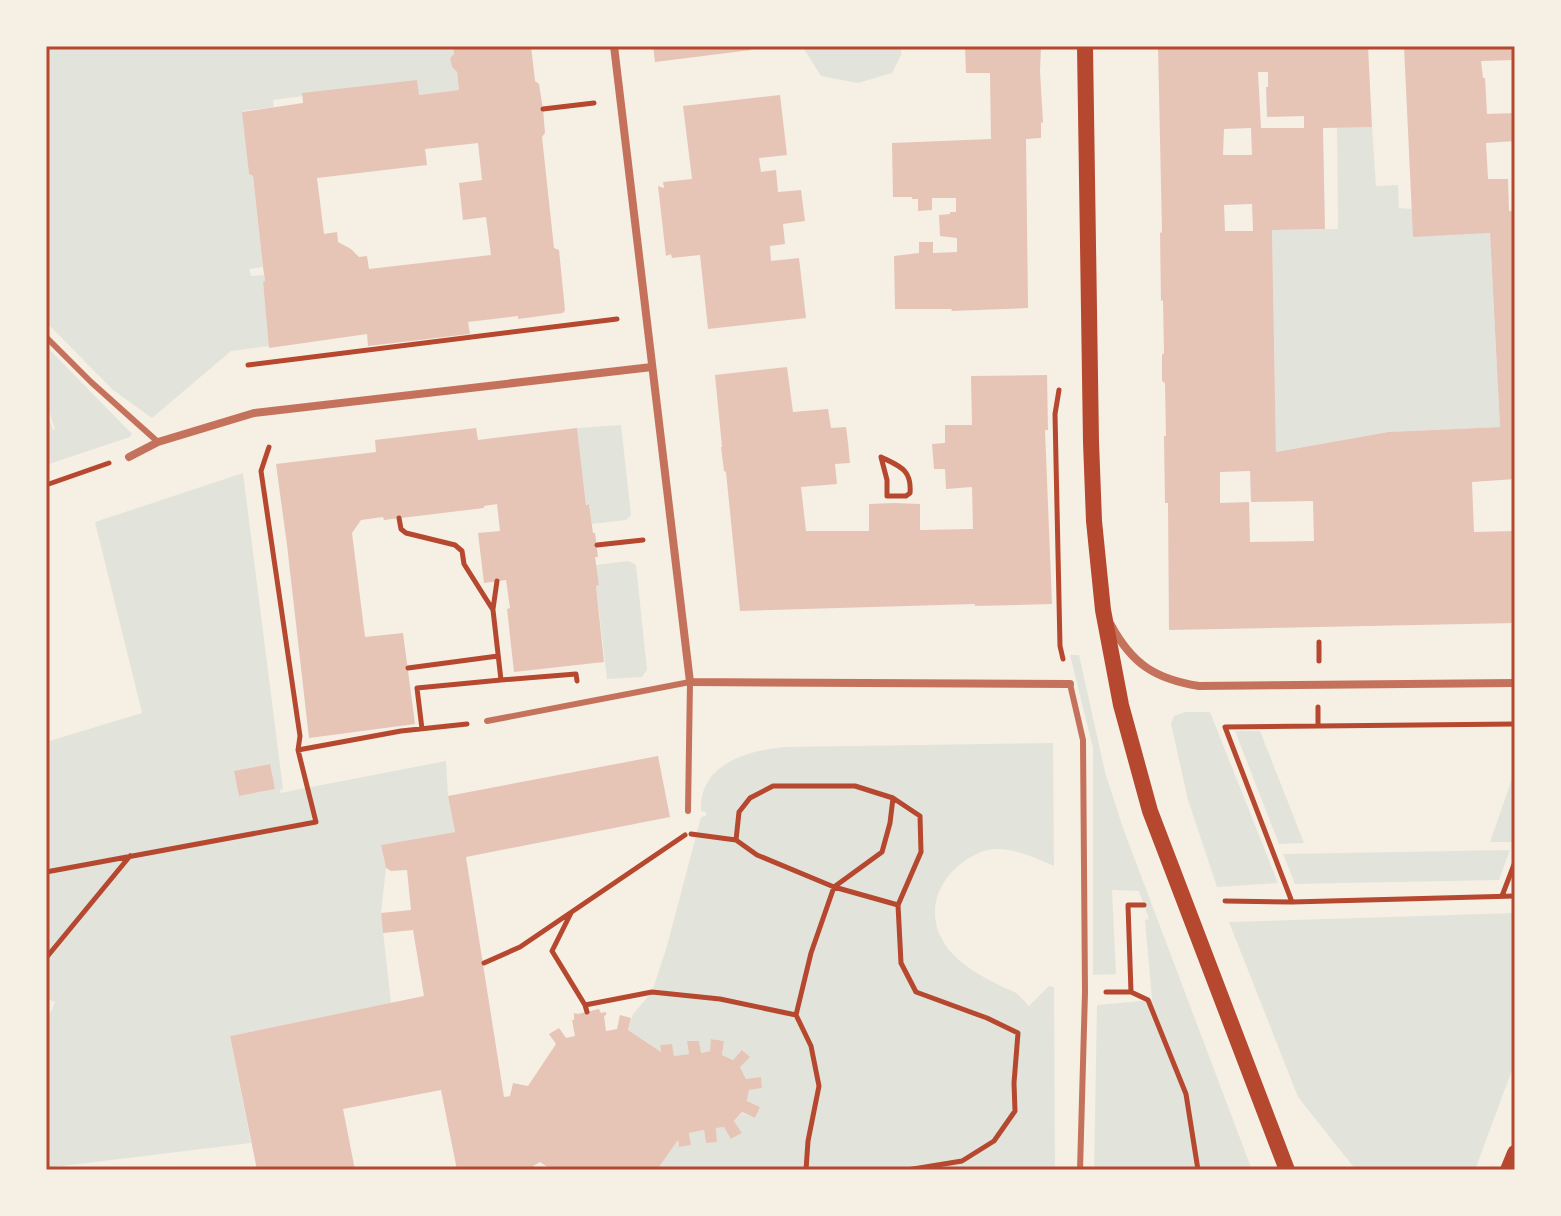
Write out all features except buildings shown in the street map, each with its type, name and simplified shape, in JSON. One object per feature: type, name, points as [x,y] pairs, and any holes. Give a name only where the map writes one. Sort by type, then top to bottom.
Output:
[{"type":"main road","points":[[1085,46],[1091,442],[1094,521],[1103,610],[1121,705],[1150,811],[1287,1170]]},
{"type":"main road","points":[[1508,1170],[1515,1153]]},
{"type":"street","points":[[614,46],[690,682],[1070,684]]},
{"type":"street","points":[[129,457],[158,442],[254,413],[652,367]]},
{"type":"street","points":[[1103,610],[1122,645],[1135,660],[1164,678],[1199,686],[1515,683]]},
{"type":"lane","points":[[46,337],[158,442]]},
{"type":"lane","points":[[487,721],[690,682],[688,811]]},
{"type":"lane","points":[[1070,684],[1083,740],[1085,992],[1080,1170]]},
{"type":"path","points":[[543,109],[594,103]]},
{"type":"path","points":[[248,365],[617,319]]},
{"type":"path","points":[[1060,387],[1055,414],[1060,646],[1070,684]]},
{"type":"path","points":[[46,872],[316,822],[298,750],[300,736],[261,471],[269,447]]},
{"type":"path","points":[[46,485],[129,457]]},
{"type":"path","points":[[881,457],[902,467],[911,481],[910,493],[894,500],[887,496],[887,480],[881,457]]},
{"type":"path","points":[[399,518],[401,529],[406,533],[455,545],[462,551],[464,564],[493,610]]},
{"type":"path","points":[[597,545],[643,540]]},
{"type":"path","points":[[497,581],[493,610],[501,680]]},
{"type":"path","points":[[1318,726],[1319,642]]},
{"type":"path","points":[[408,668],[498,656]]},
{"type":"path","points":[[422,729],[417,688],[576,674],[580,702]]},
{"type":"path","points":[[298,750],[487,721]]},
{"type":"path","points":[[1292,902],[1225,727],[1515,724]]},
{"type":"path","points":[[736,840],[739,812],[750,798],[773,786],[855,786],[893,798],[920,816],[921,852],[898,905],[901,963],[916,992],[1018,1033],[1015,1111],[994,1141],[962,1161],[907,1170]]},
{"type":"path","points":[[806,1170],[808,1141],[819,1086],[811,1046],[796,1015],[811,953],[834,887],[882,852],[893,798]]},
{"type":"path","points":[[687,834],[688,811]]},
{"type":"path","points":[[484,963],[520,947],[687,834],[736,840],[757,855],[834,887],[898,905]]},
{"type":"path","points":[[46,958],[130,855]]},
{"type":"path","points":[[1502,896],[1515,862]]},
{"type":"path","points":[[1225,901],[1515,896]]},
{"type":"path","points":[[1131,992],[1128,905],[1144,905]]},
{"type":"path","points":[[571,912],[552,951],[586,1009],[652,992],[720,999],[796,1015]]},
{"type":"path","points":[[1085,992],[1131,992],[1148,1000],[1186,1094],[1198,1170]]},
{"type":"shaded area","points":[[46,46],[453,46],[454,54],[450,58],[457,72],[459,90],[419,95],[303,96],[273,100],[274,107],[243,111],[263,267],[249,269],[251,276],[264,275],[269,346],[231,351],[152,418],[113,390],[46,322]]},
{"type":"shaded area","points":[[802,46],[902,46],[892,73],[858,83],[821,76]]},
{"type":"shaded area","points":[[1337,127],[1372,127],[1376,186],[1398,185],[1399,208],[1412,209],[1490,233],[1500,427],[1388,432],[1276,452],[1272,230],[1338,229]]},
{"type":"shaded area","points":[[46,346],[132,434],[130,437],[46,465],[46,416],[55,429],[46,404]]},
{"type":"shaded area","points":[[621,425],[631,515],[626,520],[592,524],[589,504],[586,504],[577,428]]},
{"type":"shaded area","points":[[243,473],[283,789],[280,793],[446,761],[448,796],[455,832],[381,845],[386,868],[381,913],[391,1003],[230,1036],[251,1143],[46,1168],[46,1011],[51,1012],[55,1002],[47,999],[46,1002],[46,782],[49,781],[46,742],[142,713],[95,522]],"holes":[[[269,764],[275,789],[239,796],[235,771]]]},
{"type":"shaded area","points":[[629,561],[636,565],[647,670],[642,677],[607,679],[596,565]]},
{"type":"shaded area","points":[[1070,655],[1079,655],[1105,772],[1123,828],[1252,1170],[1094,1170],[1097,1005],[1152,1000],[1145,920],[1149,919],[1139,891],[1112,890],[1116,974],[1093,975],[1093,748]]},
{"type":"shaded area","points":[[1185,712],[1210,712],[1278,883],[1217,887],[1188,800],[1171,724],[1174,716]]},
{"type":"shaded area","points":[[1235,731],[1260,731],[1304,843],[1279,844]]},
{"type":"shaded area","points":[[1053,743],[1054,866],[1010,850],[995,849],[980,853],[966,860],[946,879],[936,901],[935,913],[941,938],[954,956],[979,974],[1016,993],[1029,1006],[1049,986],[1054,987],[1055,1168],[657,1170],[678,1140],[679,1147],[690,1145],[689,1133],[704,1130],[706,1143],[717,1141],[716,1128],[724,1127],[732,1139],[742,1133],[734,1121],[742,1113],[755,1118],[760,1107],[747,1101],[749,1090],[762,1088],[761,1078],[746,1079],[740,1067],[749,1057],[743,1050],[733,1060],[722,1055],[724,1041],[712,1039],[710,1051],[701,1053],[699,1041],[688,1041],[689,1054],[674,1056],[671,1044],[660,1045],[661,1052],[628,1030],[633,1014],[652,992],[701,817],[706,816],[706,812],[701,811],[703,794],[708,781],[717,771],[741,757],[784,747]]},
{"type":"shaded area","points":[[1515,770],[1513,842],[1490,842]]},
{"type":"shaded area","points":[[1510,850],[1499,880],[1295,884],[1283,854]]},
{"type":"shaded area","points":[[1515,913],[1515,1062],[1475,1170],[1356,1170],[1298,1097],[1229,922]]}]
